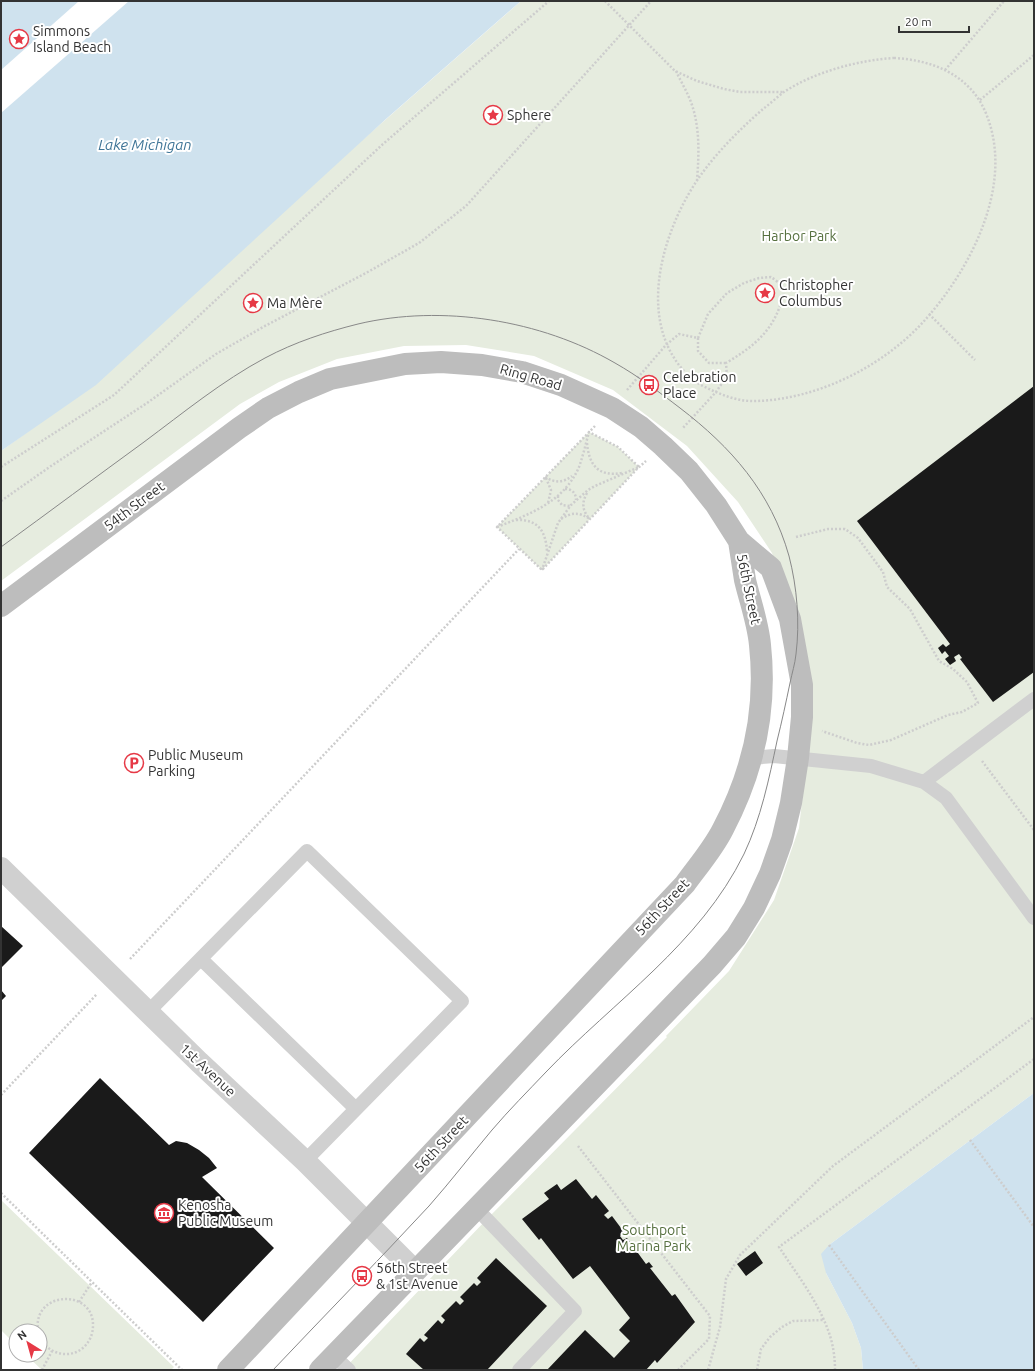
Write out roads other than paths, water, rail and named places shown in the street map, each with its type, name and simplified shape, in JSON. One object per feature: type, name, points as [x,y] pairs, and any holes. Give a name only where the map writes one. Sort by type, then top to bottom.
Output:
[{"type":"street","name":"Ring Road","points":[[268,408],[299,392],[330,379],[404,364],[441,362],[475,364],[522,372],[561,385],[604,405],[641,427],[689,471],[716,505],[739,541]]},
{"type":"street","name":"54th Street","points":[[1,606],[239,428],[268,408]]},
{"type":"street","name":"56th Street","points":[[228,1370],[685,884],[723,830],[740,795],[752,758],[761,712],[762,676],[760,644],[745,578],[739,541]]},
{"type":"street","name":"56th Street","points":[[334,1365],[415,1271],[712,965],[736,937],[754,908],[770,874],[782,840],[791,803],[798,758],[802,717],[802,685],[790,619],[771,568],[739,541]]},
{"type":"street","name":"1st Avenue","points":[[1,868],[148,1012],[305,1161],[415,1271]]},
{"type":"lane","points":[[924,782],[1034,699]]},
{"type":"lane","points":[[752,758],[774,756],[871,766],[924,782],[946,798],[1034,918]]},
{"type":"lane","points":[[148,1012],[307,851],[462,1000],[305,1161]]},
{"type":"lane","points":[[201,959],[356,1109]]},
{"type":"lane","points":[[476,1208],[575,1311],[519,1370]]},
{"type":"water","name":"Lake Michigan","points":[[1,1],[521,1],[386,119],[96,385],[1,451]]},
{"type":"water","points":[[1034,1093],[1034,1370],[863,1370],[861,1348],[852,1323],[826,1273],[821,1254],[829,1245]]},
{"type":"tram line","points":[[1,547],[203,398],[233,377],[276,352],[322,334],[358,324],[390,318],[457,316],[523,326],[555,336],[586,348],[615,363],[648,384],[699,423],[732,455],[747,473],[772,511],[789,556],[797,605],[798,630],[795,661],[771,770],[760,812],[744,854],[726,886],[704,916],[680,944],[572,1046],[525,1093],[429,1206],[273,1370]]},
{"type":"place","name":"Simmons Island Beach","points":[[19,39]]},
{"type":"place","name":"Sphere","points":[[493,115]]},
{"type":"place","name":"Christopher Columbus","points":[[765,293]]},
{"type":"place","name":"Ma Mère","points":[[253,303]]},
{"type":"place","name":"Celebration Place","points":[[649,385]]},
{"type":"place","name":"Public Museum Parking","points":[[134,763]]},
{"type":"place","name":"Kenosha Public Museum","points":[[164,1213]]},
{"type":"place","name":"56th Street & 1st Avenue","points":[[362,1276]]},
{"type":"park label","name":"Harbor Park","points":[[799,236]]},
{"type":"park label","name":"Southport Marina Park","points":[[654,1238]]}]
